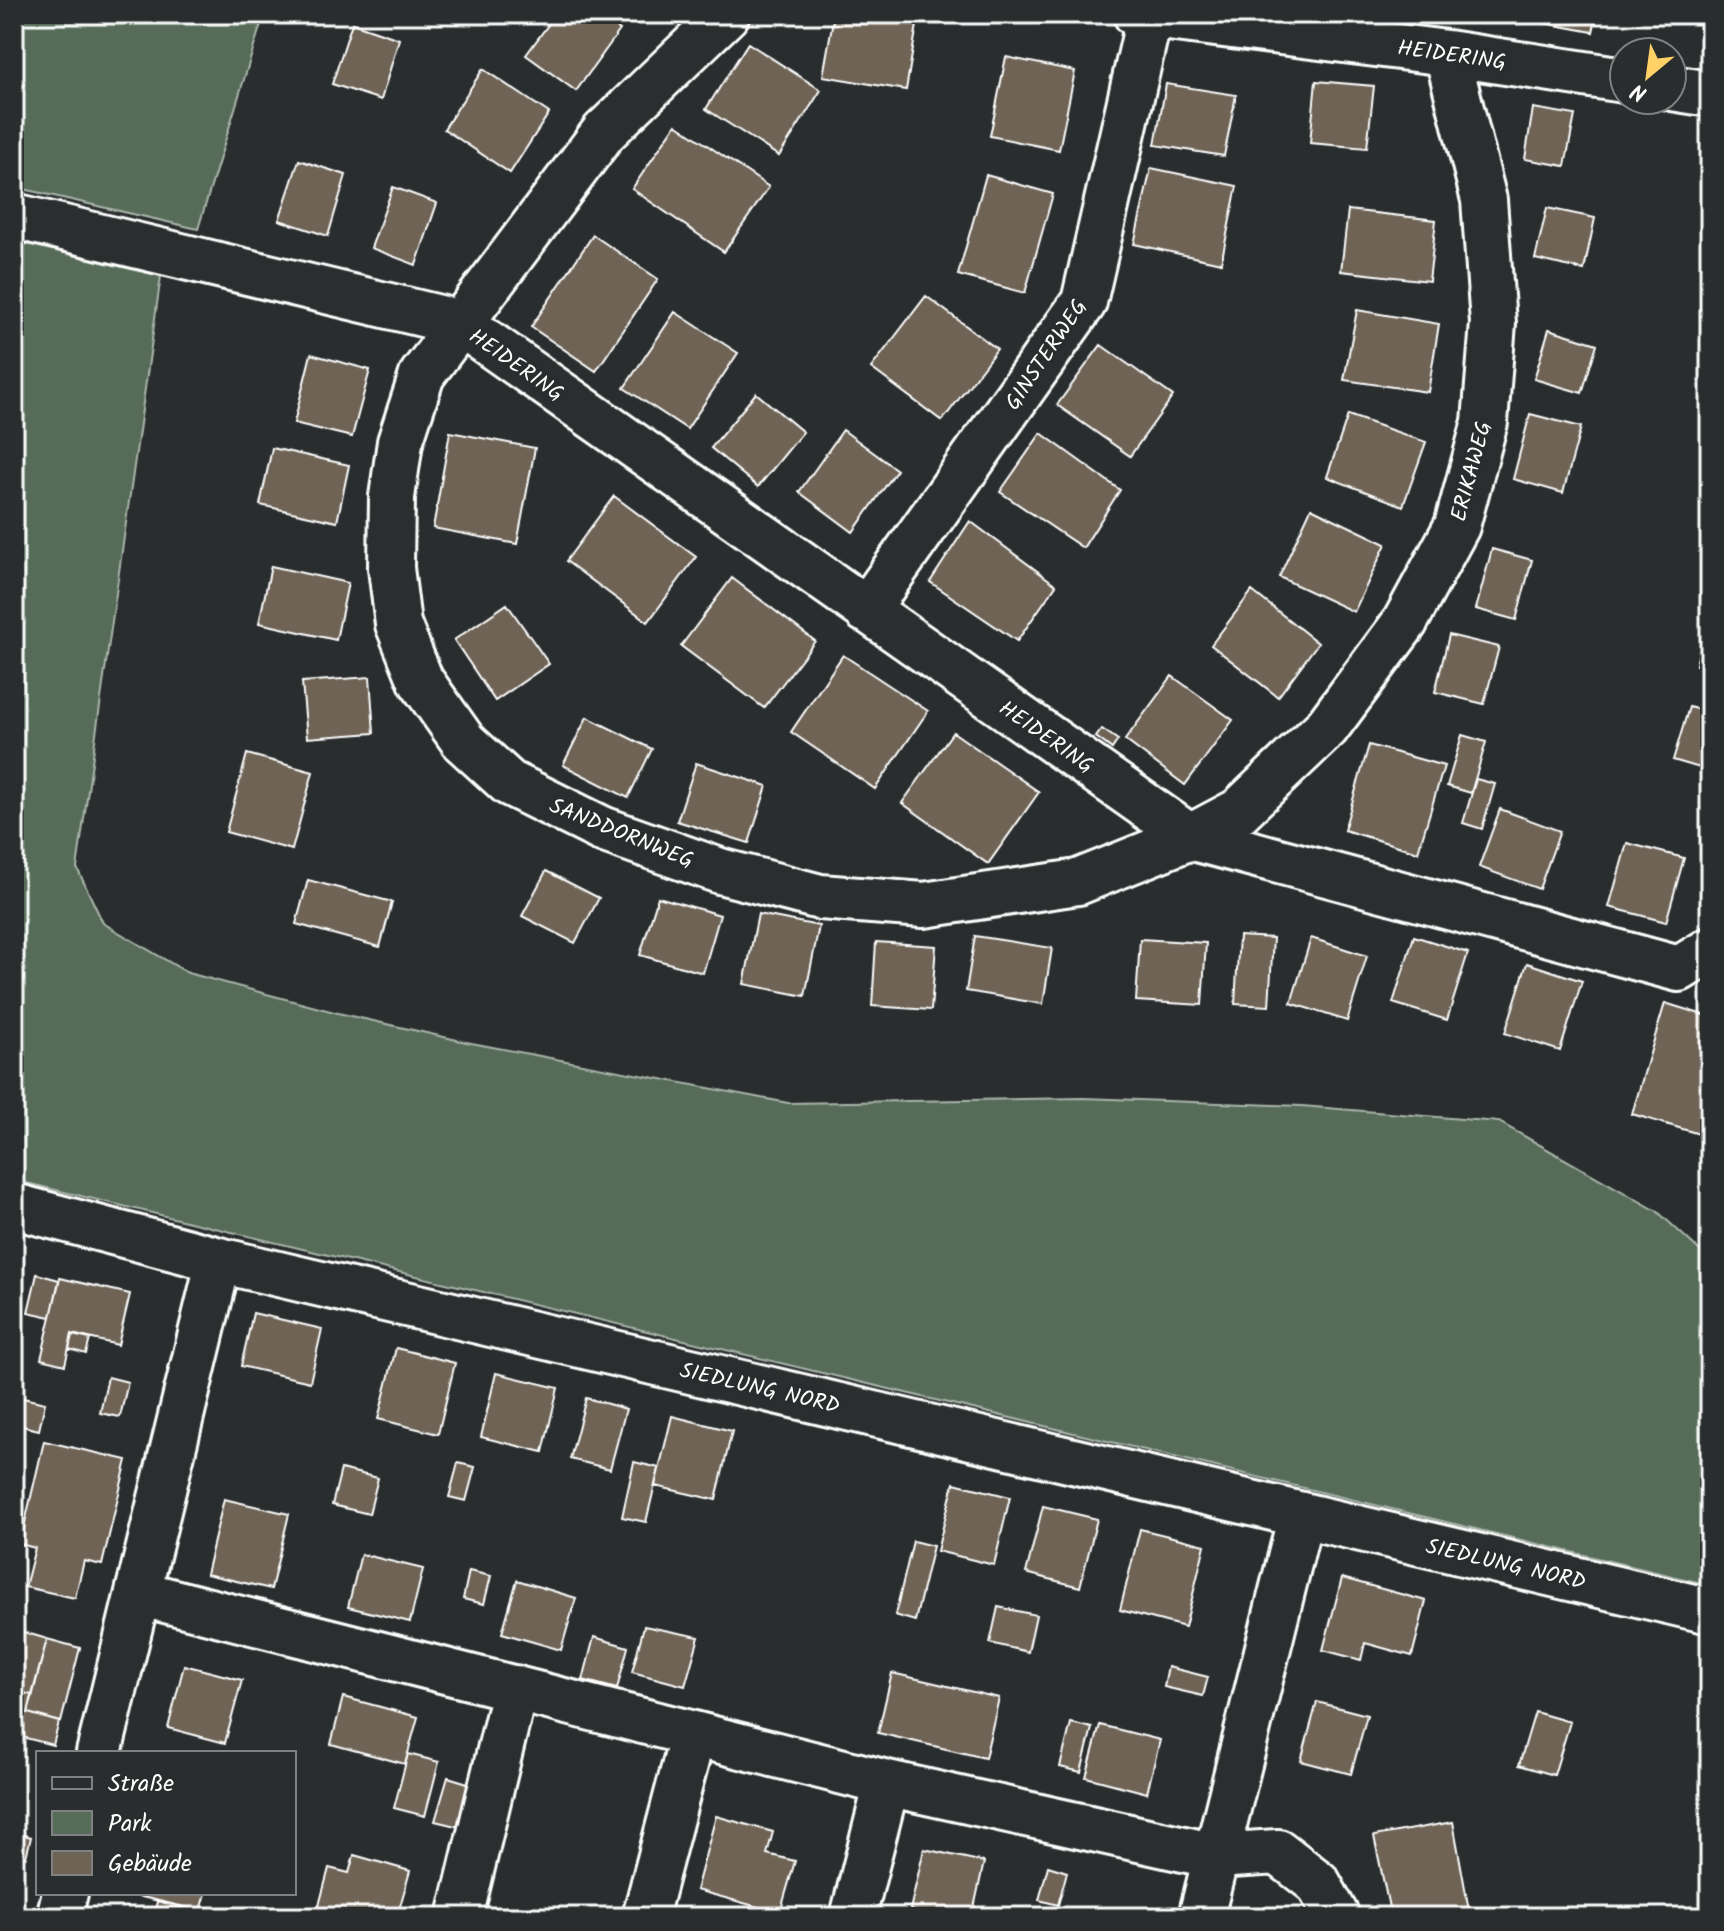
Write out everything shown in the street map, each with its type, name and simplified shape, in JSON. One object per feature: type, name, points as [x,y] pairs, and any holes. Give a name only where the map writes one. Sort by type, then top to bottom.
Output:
[{"type":"street","name":"HEIDERING","points":[[460,323],[604,132],[727,14]]},
{"type":"street","name":"HEIDERING","points":[[1145,15],[1447,53],[1608,78]]},
{"type":"street","name":"GINSTERWEG","points":[[866,610],[1084,302],[1145,15]]},
{"type":"street","name":"ERIKAWEG","points":[[1190,837],[1239,811],[1327,727],[1405,622],[1457,526],[1485,422],[1493,323],[1484,200],[1447,53]]},
{"type":"street","points":[[1688,91],[1710,94]]},
{"type":"street","name":"HEIDERING","points":[[14,216],[460,323],[1190,837],[1679,969],[1710,950]]},
{"type":"street","name":"SANDDORNWEG","points":[[460,323],[422,375],[400,442],[392,497],[391,568],[398,624],[421,681],[464,742],[509,783],[602,829],[720,871],[820,897],[924,905],[1078,882],[1190,837]]},
{"type":"street","name":"SIEDLUNG NORD","points":[[14,1206],[219,1260],[1710,1611]]},
{"type":"street","points":[[99,1751],[219,1260]]},
{"type":"street","points":[[1201,1917],[1301,1515]]},
{"type":"street","points":[[138,1593],[887,1783],[1215,1856],[1278,1852],[1318,1883],[1337,1917]]},
{"type":"street","points":[[460,1917],[515,1688]]},
{"type":"street","points":[[645,1917],[693,1734]]},
{"type":"street","points":[[853,1917],[887,1783]]},
{"type":"street","points":[[59,1917],[64,1895]]},
{"type":"green space","points":[[16,14],[264,14],[198,229],[19,188],[14,183]]},
{"type":"green space","points":[[14,241],[161,276],[77,868],[103,923],[188,973],[338,1013],[466,1042],[788,1103],[1084,1098],[1302,1106],[1499,1122],[1657,1211],[1710,1260],[1710,1585],[14,1180]]},
{"type":"building","points":[[556,14],[598,14],[620,30],[576,91],[526,55]]},
{"type":"building","points":[[834,14],[888,14],[918,19],[906,90],[823,76]]},
{"type":"building","points":[[1535,14],[1597,14],[1593,32],[1533,21]]},
{"type":"building","points":[[352,23],[399,39],[381,100],[332,84]]},
{"type":"building","points":[[748,43],[821,90],[779,156],[706,109]]},
{"type":"building","points":[[1006,57],[1075,71],[1059,150],[990,136]]},
{"type":"building","points":[[483,69],[549,113],[510,173],[444,129]]},
{"type":"building","points":[[1316,81],[1374,86],[1367,148],[1310,143]]},
{"type":"building","points":[[1166,84],[1236,95],[1224,156],[1155,145]]},
{"type":"building","points":[[1533,108],[1575,115],[1565,166],[1525,159]]},
{"type":"building","points":[[676,124],[769,187],[724,252],[632,189]]},
{"type":"building","points":[[299,160],[346,175],[328,236],[279,220]]},
{"type":"building","points":[[1151,168],[1237,186],[1221,263],[1134,244]]},
{"type":"building","points":[[986,175],[1053,194],[1025,293],[958,275]]},
{"type":"building","points":[[393,187],[437,203],[416,265],[371,248]]},
{"type":"building","points":[[1547,208],[1595,218],[1584,270],[1535,259]]},
{"type":"building","points":[[1348,210],[1436,220],[1429,281],[1341,271]]},
{"type":"building","points":[[593,235],[658,279],[596,371],[531,327]]},
{"type":"building","points":[[926,296],[997,349],[942,421],[871,368]]},
{"type":"building","points":[[1357,310],[1439,324],[1428,392],[1344,380]]},
{"type":"building","points":[[675,312],[738,353],[687,429],[624,388]]},
{"type":"building","points":[[1549,329],[1597,344],[1582,393],[1534,379]]},
{"type":"building","points":[[1101,345],[1173,396],[1130,456],[1057,405]]},
{"type":"building","points":[[311,354],[370,370],[352,437],[294,423]]},
{"type":"building","points":[[756,393],[803,432],[758,487],[711,448]]},
{"type":"building","points":[[1530,414],[1581,427],[1563,493],[1513,479]]},
{"type":"building","points":[[1348,415],[1426,442],[1403,506],[1327,477]]},
{"type":"building","points":[[843,430],[897,470],[853,532],[799,492]]},
{"type":"building","points":[[450,432],[535,448],[517,544],[433,528]]},
{"type":"building","points":[[1041,433],[1120,490],[1083,548],[1000,492]]},
{"type":"building","points":[[272,448],[349,465],[337,522],[260,505]]},
{"type":"building","points":[[614,496],[696,557],[648,622],[566,561]]},
{"type":"building","points":[[1311,508],[1386,544],[1354,612],[1279,577]]},
{"type":"building","points":[[970,521],[1056,585],[1017,641],[930,582]]},
{"type":"building","points":[[1492,549],[1532,560],[1516,620],[1476,609]]},
{"type":"building","points":[[271,566],[348,583],[336,640],[259,623]]},
{"type":"building","points":[[732,578],[815,641],[764,708],[681,646]]},
{"type":"building","points":[[1252,591],[1318,643],[1278,697],[1211,645]]},
{"type":"building","points":[[507,604],[549,664],[495,701],[454,640]]},
{"type":"building","points":[[1710,607],[1710,668],[1696,665]]},
{"type":"building","points":[[1449,635],[1499,647],[1484,704],[1435,692]]},
{"type":"building","points":[[843,655],[928,711],[875,789],[791,732]]},
{"type":"building","points":[[1172,676],[1233,720],[1185,785],[1125,740]]},
{"type":"building","points":[[370,677],[374,733],[307,738],[302,682]]},
{"type":"building","points":[[1689,707],[1710,713],[1710,771],[1673,760]]},
{"type":"building","points":[[587,717],[652,749],[628,798],[563,765]]},
{"type":"building","points":[[1102,729],[1118,740],[1112,749],[1096,737]]},
{"type":"building","points":[[953,732],[1039,792],[988,864],[902,803]]},
{"type":"building","points":[[1462,735],[1486,742],[1471,793],[1447,786]]},
{"type":"building","points":[[1369,745],[1444,766],[1418,852],[1344,830]]},
{"type":"building","points":[[247,754],[313,772],[292,850],[226,832]]},
{"type":"building","points":[[696,763],[767,786],[749,843],[677,821]]},
{"type":"building","points":[[1476,779],[1495,784],[1482,829],[1463,823]]},
{"type":"building","points":[[1500,809],[1560,831],[1539,889],[1479,867]]},
{"type":"building","points":[[1627,843],[1684,858],[1666,922],[1609,907]]},
{"type":"building","points":[[546,871],[599,898],[575,943],[522,916]]},
{"type":"building","points":[[308,880],[392,902],[380,947],[296,924]]},
{"type":"building","points":[[658,897],[720,915],[703,973],[640,955]]},
{"type":"building","points":[[758,914],[819,926],[805,996],[744,984]]},
{"type":"building","points":[[975,936],[1052,948],[1043,1004],[966,991]]},
{"type":"building","points":[[1239,936],[1273,938],[1269,1006],[1235,1004]]},
{"type":"building","points":[[1414,936],[1468,953],[1447,1020],[1393,1003]]},
{"type":"building","points":[[1311,938],[1367,956],[1347,1021],[1291,1003]]},
{"type":"building","points":[[1140,939],[1206,943],[1202,1005],[1136,1001]]},
{"type":"building","points":[[876,942],[936,946],[931,1010],[872,1006]]},
{"type":"building","points":[[1527,963],[1582,981],[1560,1051],[1505,1033]]},
{"type":"building","points":[[1665,1003],[1710,1017],[1710,1121],[1706,1136],[1632,1114]]},
{"type":"building","points":[[37,1274],[59,1280],[51,1317],[28,1312]]},
{"type":"building","points":[[60,1278],[130,1294],[118,1345],[72,1334],[65,1365],[41,1359]]},
{"type":"building","points":[[253,1313],[322,1329],[310,1382],[241,1366]]},
{"type":"building","points":[[72,1335],[90,1339],[86,1354],[69,1349]]},
{"type":"building","points":[[396,1348],[455,1363],[438,1434],[378,1419]]},
{"type":"building","points":[[496,1373],[558,1388],[543,1452],[481,1437]]},
{"type":"building","points":[[108,1377],[128,1382],[120,1417],[100,1413]]},
{"type":"building","points":[[14,1396],[45,1403],[39,1430],[14,1424]]},
{"type":"building","points":[[586,1398],[626,1409],[610,1469],[570,1459]]},
{"type":"building","points":[[672,1416],[732,1431],[716,1500],[655,1486]]},
{"type":"building","points":[[44,1441],[127,1460],[102,1565],[84,1561],[75,1598],[25,1587],[35,1548],[20,1544]]},
{"type":"building","points":[[634,1462],[659,1468],[646,1522],[622,1517]]},
{"type":"building","points":[[458,1463],[475,1467],[466,1501],[449,1497]]},
{"type":"building","points":[[341,1469],[378,1478],[369,1514],[332,1505]]},
{"type":"building","points":[[954,1483],[1010,1497],[994,1565],[937,1551]]},
{"type":"building","points":[[224,1499],[289,1514],[271,1589],[206,1574]]},
{"type":"building","points":[[1043,1506],[1097,1519],[1080,1587],[1026,1573]]},
{"type":"building","points":[[1140,1529],[1205,1545],[1185,1627],[1120,1610]]},
{"type":"building","points":[[913,1541],[933,1546],[915,1621],[895,1615]]},
{"type":"building","points":[[361,1554],[423,1569],[410,1622],[348,1607]]},
{"type":"building","points":[[469,1571],[491,1576],[484,1604],[463,1599]]},
{"type":"building","points":[[1342,1578],[1426,1601],[1412,1656],[1365,1643],[1361,1660],[1323,1650]]},
{"type":"building","points":[[517,1580],[576,1598],[561,1650],[502,1633]]},
{"type":"building","points":[[998,1607],[1036,1615],[1028,1652],[990,1643]]},
{"type":"building","points":[[644,1626],[699,1637],[685,1686],[632,1672]]},
{"type":"building","points":[[20,1631],[47,1639],[32,1695],[14,1691],[14,1654]]},
{"type":"building","points":[[594,1637],[628,1647],[617,1689],[583,1680]]},
{"type":"building","points":[[47,1639],[80,1648],[61,1722],[28,1713]]},
{"type":"building","points":[[184,1665],[242,1680],[225,1743],[168,1728]]},
{"type":"building","points":[[1168,1667],[1208,1677],[1203,1696],[1164,1687]]},
{"type":"building","points":[[892,1673],[999,1698],[985,1758],[878,1733]]},
{"type":"building","points":[[14,1691],[32,1695],[28,1713],[59,1722],[53,1745],[14,1735]]},
{"type":"building","points":[[343,1697],[418,1717],[405,1764],[331,1744]]},
{"type":"building","points":[[1317,1702],[1367,1715],[1351,1774],[1301,1761]]},
{"type":"building","points":[[1535,1712],[1570,1722],[1554,1775],[1519,1765]]},
{"type":"building","points":[[1071,1723],[1092,1728],[1081,1772],[1060,1767]]},
{"type":"building","points":[[1100,1725],[1160,1740],[1147,1793],[1086,1777]]},
{"type":"building","points":[[408,1754],[439,1762],[425,1816],[394,1808]]},
{"type":"building","points":[[448,1777],[471,1784],[460,1827],[435,1821]]},
{"type":"building","points":[[716,1816],[773,1832],[767,1854],[795,1861],[780,1913],[696,1890]]},
{"type":"building","points":[[1453,1822],[1470,1916],[1391,1917],[1374,1836]]},
{"type":"building","points":[[14,1832],[31,1837],[26,1857],[14,1854]]},
{"type":"building","points":[[924,1849],[984,1862],[972,1917],[943,1917],[910,1910]]},
{"type":"building","points":[[354,1855],[410,1871],[397,1917],[316,1917],[329,1868],[349,1873]]},
{"type":"building","points":[[1048,1866],[1067,1872],[1058,1905],[1039,1900]]},
{"type":"building","points":[[133,1895],[205,1895],[201,1911]]},
{"type":"building","points":[[157,1901],[214,1915],[154,1917]]}]
